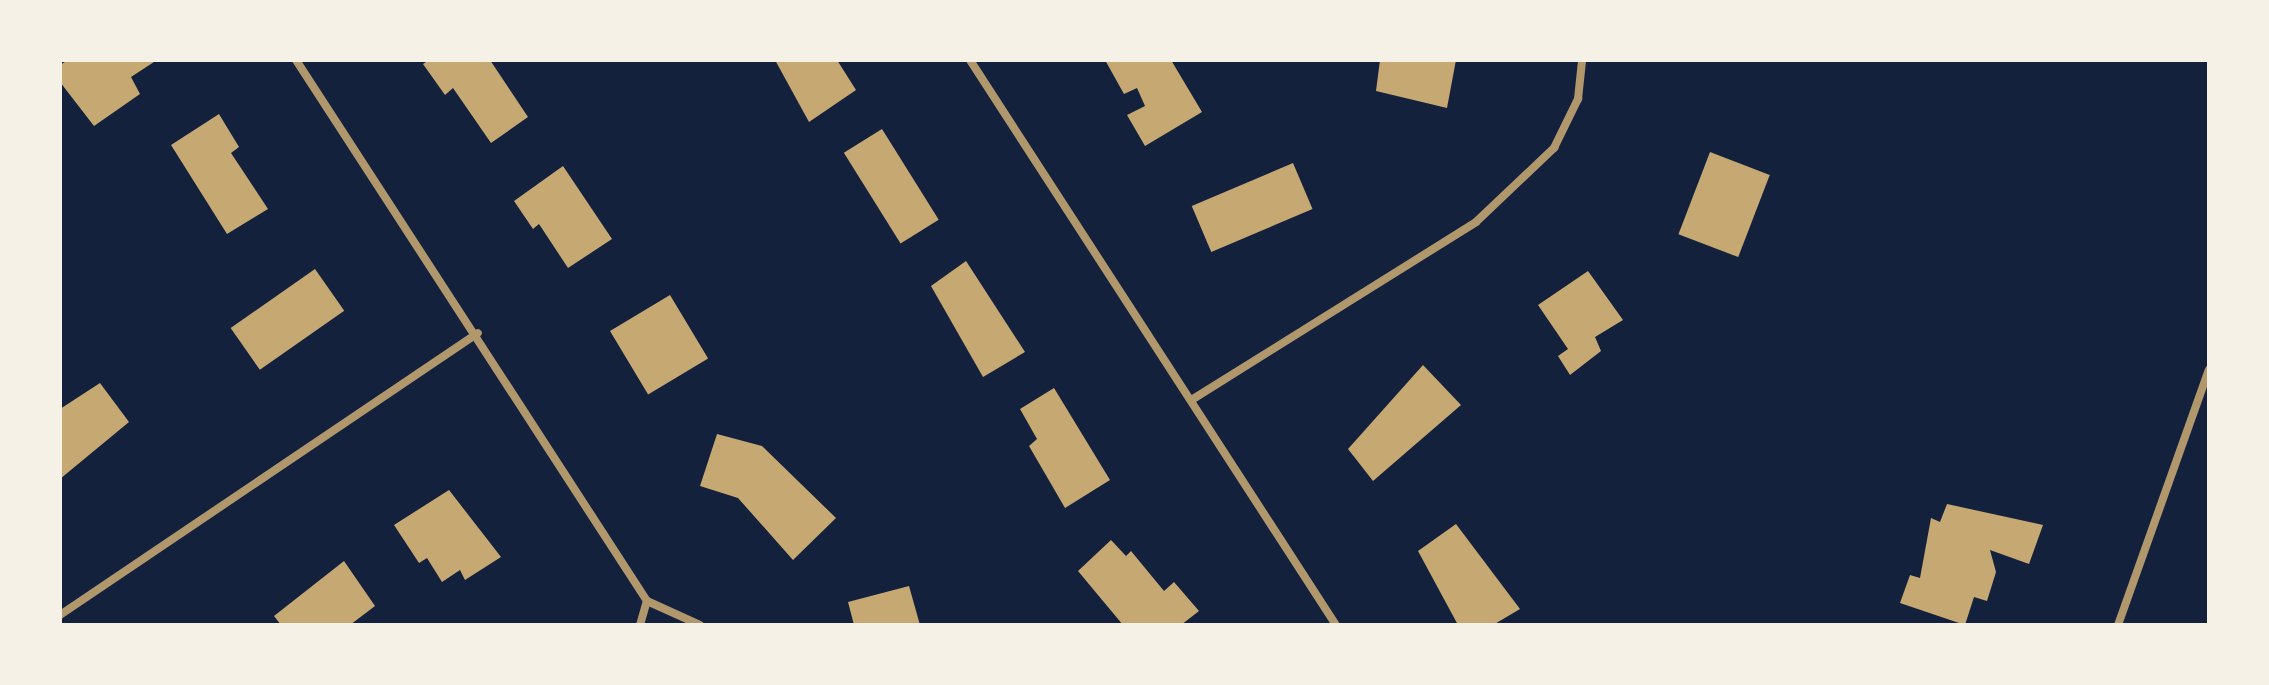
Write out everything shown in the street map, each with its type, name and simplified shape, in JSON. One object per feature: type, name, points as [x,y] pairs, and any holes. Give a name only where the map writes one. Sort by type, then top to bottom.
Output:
[{"type":"street","points":[[296,60],[478,333],[647,601],[700,625]]},
{"type":"street","points":[[970,60],[1193,399],[1336,625]]},
{"type":"street","points":[[1193,399],[1476,222],[1554,148],[1578,99],[1582,60]]},
{"type":"street","points":[[60,615],[478,333]]},
{"type":"street","points":[[2118,625],[2209,370]]},
{"type":"street","points":[[640,625],[647,601]]},
{"type":"building","points":[[68,60],[157,60],[131,77],[140,94],[94,126],[60,82],[60,65]]},
{"type":"building","points":[[429,60],[490,60],[528,117],[491,143],[453,88],[445,95],[423,64]]},
{"type":"building","points":[[775,60],[837,60],[856,90],[809,122]]},
{"type":"building","points":[[1105,60],[1171,60],[1202,112],[1145,146],[1127,115],[1145,106],[1137,88],[1124,94]]},
{"type":"building","points":[[1380,60],[1456,60],[1447,108],[1376,91]]},
{"type":"building","points":[[219,114],[239,147],[231,153],[268,209],[227,234],[171,145]]},
{"type":"building","points":[[882,129],[939,220],[901,244],[844,153]]},
{"type":"building","points":[[1710,152],[1770,175],[1738,257],[1678,234]]},
{"type":"building","points":[[1293,163],[1313,209],[1211,252],[1192,206]]},
{"type":"building","points":[[563,166],[612,239],[568,268],[539,224],[533,229],[514,201]]},
{"type":"building","points":[[966,261],[1025,352],[983,377],[931,286]]},
{"type":"building","points":[[315,269],[344,311],[260,370],[231,328]]},
{"type":"building","points":[[1588,271],[1623,320],[1595,337],[1601,351],[1570,375],[1558,356],[1568,349],[1538,305]]},
{"type":"building","points":[[670,295],[708,358],[648,394],[610,331]]},
{"type":"building","points":[[1423,365],[1461,405],[1373,481],[1348,449]]},
{"type":"building","points":[[100,383],[129,422],[60,479],[60,409]]},
{"type":"building","points":[[1054,388],[1110,480],[1065,508],[1029,446],[1037,439],[1020,409]]},
{"type":"building","points":[[717,434],[762,446],[836,518],[793,560],[738,498],[700,486]]},
{"type":"building","points":[[449,490],[501,557],[465,580],[460,570],[442,582],[427,558],[419,563],[394,525]]},
{"type":"building","points":[[1947,504],[2043,525],[2029,564],[1990,550],[1996,572],[1987,601],[1974,597],[1965,625],[1900,603],[1910,575],[1920,578],[1931,518],[1940,522]]},
{"type":"building","points":[[1456,524],[1520,609],[1493,625],[1458,625],[1418,551]]},
{"type":"building","points":[[1111,540],[1126,556],[1131,551],[1164,591],[1174,582],[1199,611],[1181,625],[1123,625],[1078,571]]},
{"type":"building","points":[[344,561],[375,606],[350,625],[281,625],[274,616]]},
{"type":"building","points":[[909,586],[920,625],[854,625],[848,602]]}]
